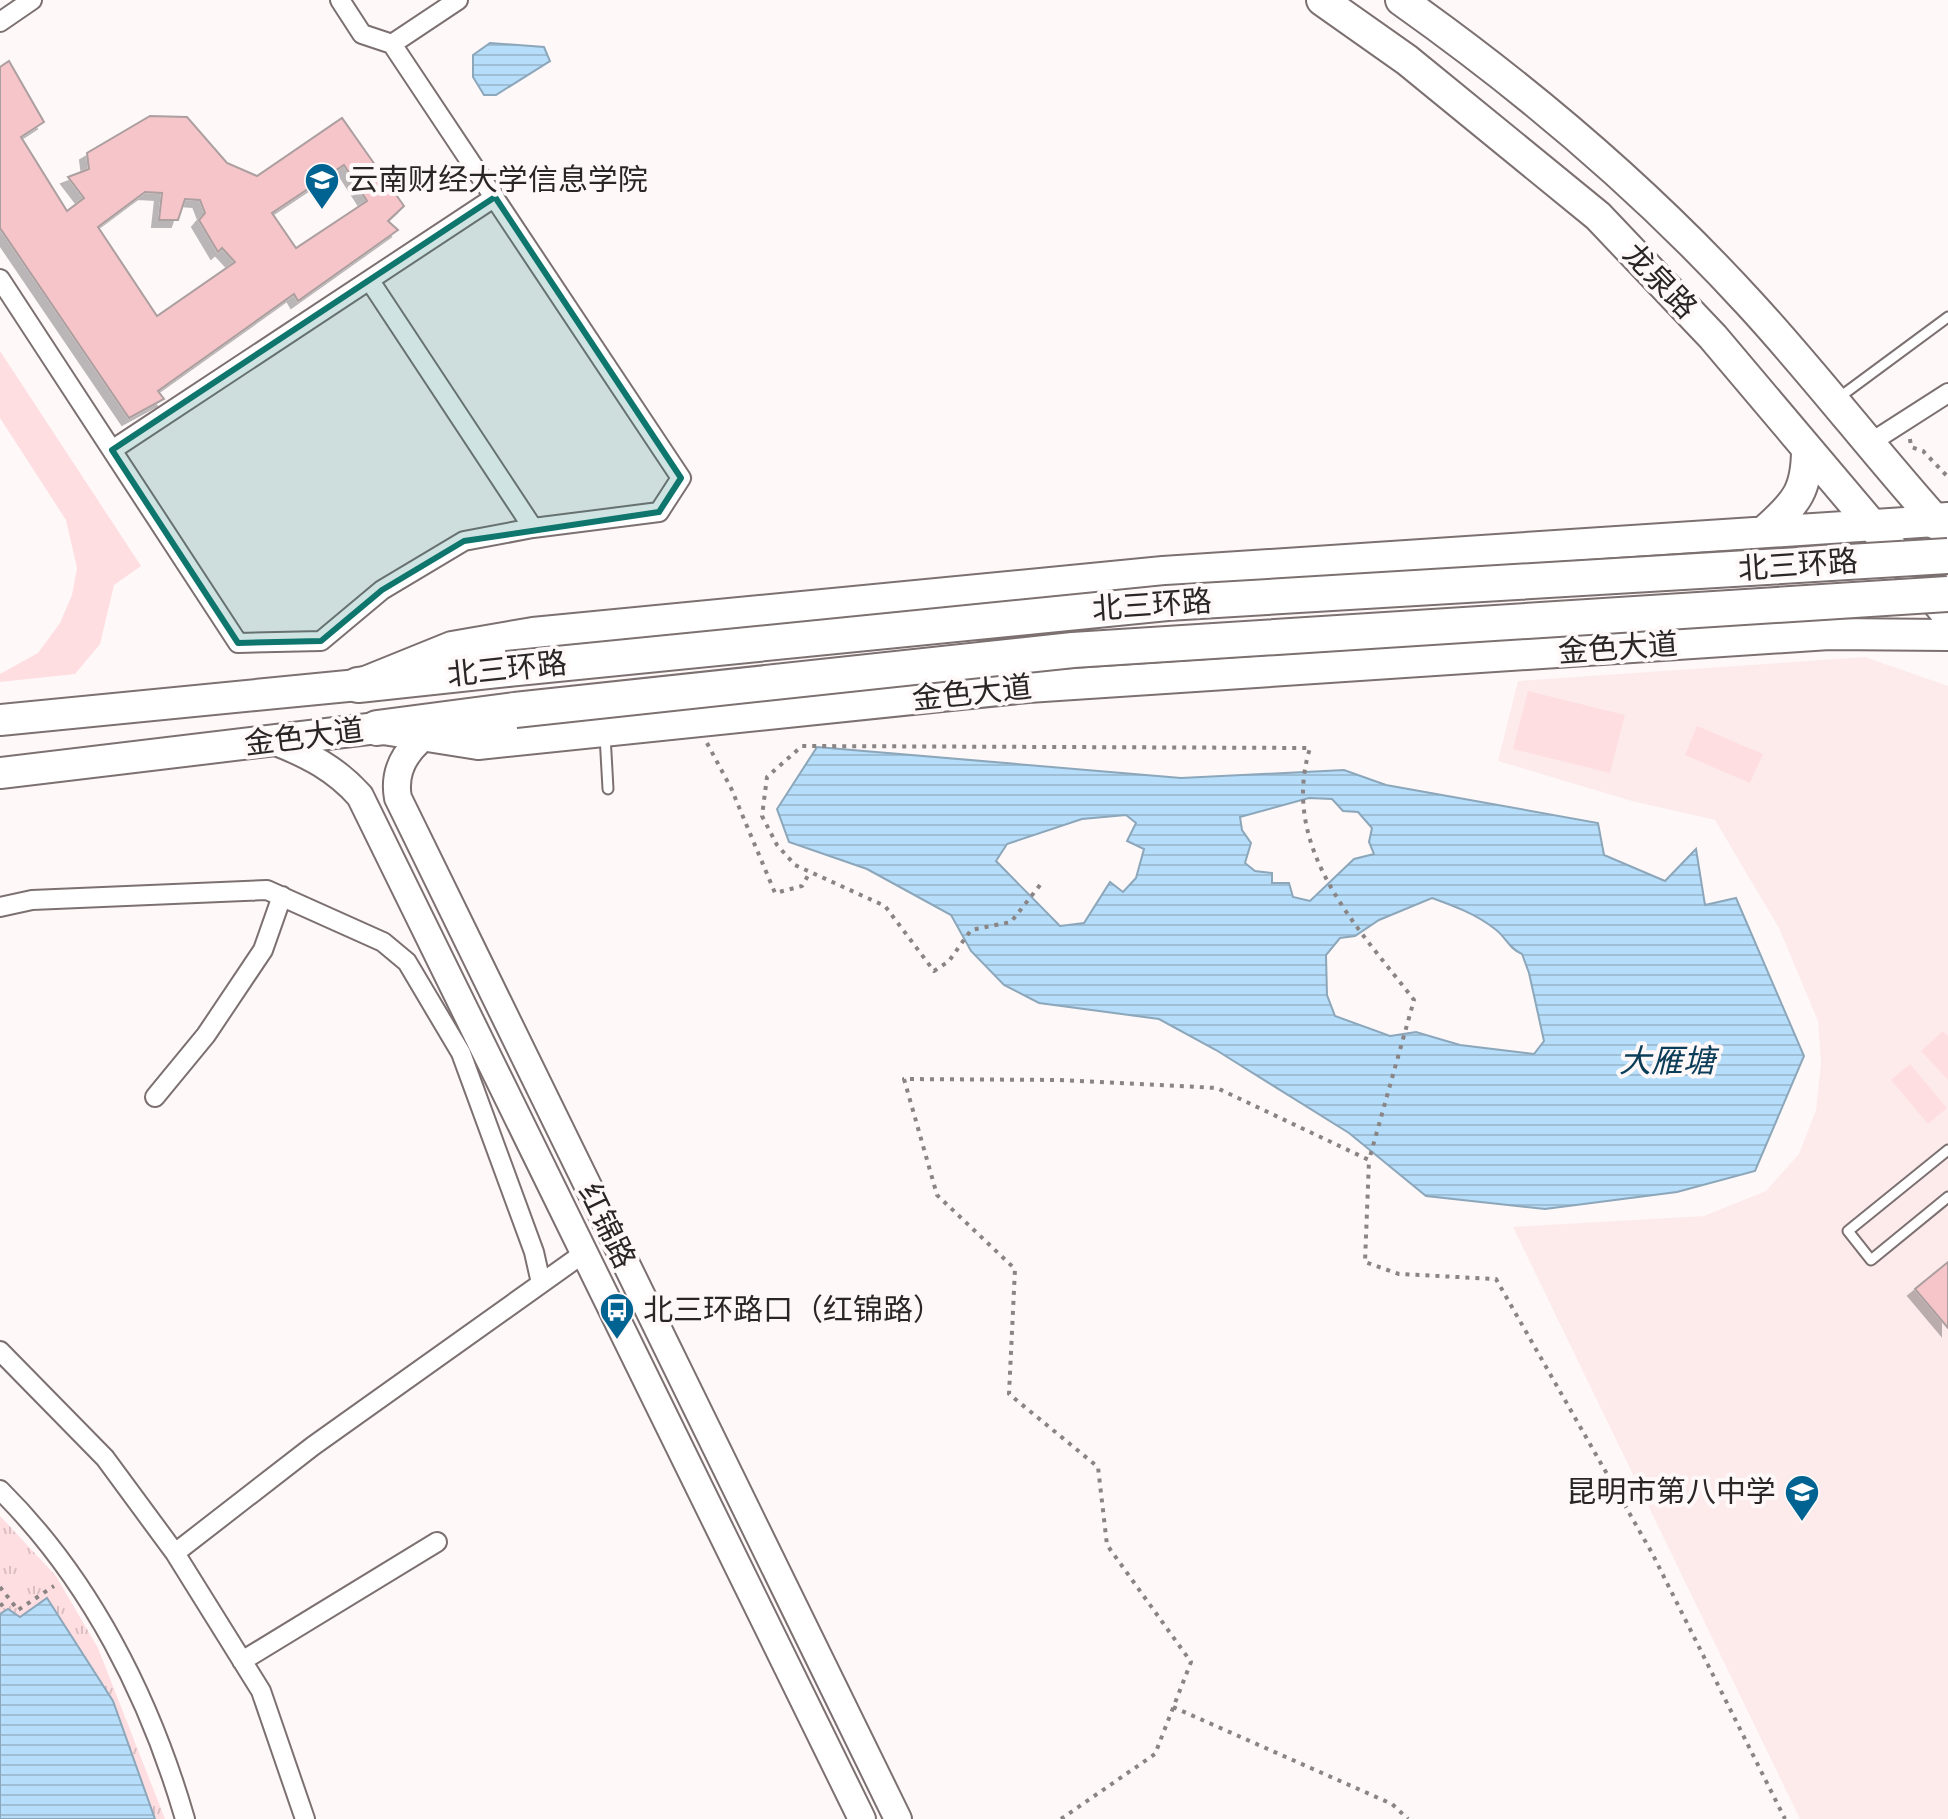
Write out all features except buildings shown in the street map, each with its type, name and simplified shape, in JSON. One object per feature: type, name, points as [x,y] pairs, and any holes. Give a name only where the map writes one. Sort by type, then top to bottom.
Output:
[{"type":"highway","name":"北三环路","points":[[358,685],[1167,603],[1948,556]]},
{"type":"highway","name":"北三环路","points":[[377,728],[515,710],[1073,650],[1948,594]]},
{"type":"main road","name":"龙泉路","points":[[1322,0],[1407,60],[1598,216],[1713,337],[1948,615]]},
{"type":"main road","name":"龙泉路","points":[[1401,0],[1534,97],[1621,176],[1751,305],[1944,525]]},
{"type":"main road","points":[[1767,529],[1793,505],[1807,479],[1807,449]]},
{"type":"main road","name":"金色大道","points":[[0,720],[358,685],[452,647],[533,633],[1163,572],[1658,541],[1871,522],[1944,525]]},
{"type":"main road","points":[[1658,541],[1686,559],[1698,590],[1690,622],[1666,645]]},
{"type":"main road","name":"金色大道","points":[[0,773],[377,728],[421,738],[478,744],[1028,687],[1829,634],[1948,635]]},
{"type":"street","points":[[0,22],[32,0]]},
{"type":"street","points":[[0,279],[238,643],[321,641],[382,590],[464,541],[533,528],[659,512],[681,478],[392,44],[362,34],[340,0]]},
{"type":"street","points":[[392,44],[458,0]]},
{"type":"street","points":[[112,450],[495,197]]},
{"type":"street","points":[[370,281],[533,528]]},
{"type":"street","points":[[1870,443],[1948,393]]},
{"type":"street","points":[[421,738],[459,717]]},
{"type":"street","name":"红锦路","points":[[421,738],[402,762],[396,786],[398,798],[898,1819]]},
{"type":"street","name":"红锦路","points":[[276,742],[313,757],[343,777],[360,796],[862,1819]]},
{"type":"street","points":[[0,907],[32,900],[267,890],[383,942],[407,962],[461,1053],[524,1223],[541,1283]]},
{"type":"street","points":[[155,1097],[206,1035],[263,950],[282,896]]},
{"type":"street","points":[[175,1553],[313,1446],[584,1253]]},
{"type":"street","points":[[0,1351],[105,1458],[175,1553],[261,1691],[305,1819]]},
{"type":"street","points":[[0,1490],[74,1577],[116,1649],[153,1726],[185,1819]]},
{"type":"street","points":[[242,1661],[437,1542]]},
{"type":"lane","points":[[1834,401],[1948,317]]},
{"type":"lane","points":[[605,731],[608,789]]},
{"type":"lane","points":[[1948,1150],[1848,1231],[1871,1260],[1948,1197]]},
{"type":"path","points":[[1911,447],[1923,451],[1948,477]]},
{"type":"path","points":[[703,737],[731,788],[775,893],[802,886],[810,872]]},
{"type":"path","points":[[1040,885],[1011,922],[971,930],[949,961],[934,971],[885,906],[795,865],[777,845],[762,816],[767,777],[802,746],[1310,748],[1306,760],[1304,811],[1310,847],[1324,875],[1376,957],[1414,1000],[1369,1160],[1365,1262],[1399,1274],[1496,1279],[1652,1553],[1785,1819]]},
{"type":"path","points":[[1061,1819],[1155,1754],[1191,1662],[1107,1545],[1098,1467],[1009,1394],[1015,1269],[937,1195],[904,1079],[1060,1080],[1217,1088],[1369,1160]]},
{"type":"path","points":[[0,1587],[18,1610],[53,1585],[60,1595]]},
{"type":"path","points":[[0,1606],[8,1600]]},
{"type":"path","points":[[1173,1707],[1392,1804],[1408,1819]]},
{"type":"highlighted area","points":[[495,197],[681,478],[659,512],[464,541],[382,590],[321,641],[238,643],[112,450]]},
{"type":"shaded area","name":"昆明市第八中学","points":[[1865,657],[1948,686],[1948,1819],[1800,1819],[1513,1227],[1704,1216],[1766,1191],[1799,1154],[1816,1110],[1821,1063],[1818,1021],[1779,928],[1715,820],[1632,801],[1498,761],[1518,681]]},
{"type":"green space","points":[[0,351],[141,566],[114,585],[100,644],[75,674],[0,682],[0,674],[38,653],[60,623],[72,595],[77,568],[66,520],[0,418]]},
{"type":"green space","points":[[1528,691],[1625,715],[1610,773],[1513,749]]},
{"type":"green space","points":[[1697,726],[1763,754],[1750,783],[1685,755]]},
{"type":"green space","points":[[1943,1031],[1948,1036],[1948,1080],[1921,1051]]},
{"type":"green space","points":[[1910,1064],[1947,1108],[1928,1124],[1891,1080]]},
{"type":"green space","points":[[0,1516],[56,1576],[98,1648],[165,1819],[0,1819]]},
{"type":"water","points":[[490,43],[544,47],[550,61],[496,95],[484,95],[473,77],[473,55]]},
{"type":"water","name":"大雁塘","points":[[817,747],[1181,778],[1344,770],[1386,785],[1598,823],[1604,855],[1665,881],[1696,849],[1705,905],[1736,898],[1804,1056],[1755,1171],[1677,1192],[1545,1209],[1426,1196],[1349,1133],[1216,1050],[1159,1019],[1039,1003],[1004,985],[971,951],[951,915],[867,869],[789,842],[777,809]],"holes":[[[1309,798],[1332,799],[1343,811],[1358,812],[1372,828],[1369,842],[1374,854],[1354,859],[1310,901],[1293,897],[1289,883],[1272,883],[1272,873],[1255,871],[1245,863],[1251,843],[1242,830],[1240,817]],[[1126,815],[1136,823],[1127,841],[1144,849],[1136,878],[1123,892],[1110,882],[1084,923],[1060,926],[996,861],[1007,844],[1082,819]],[[1432,898],[1473,915],[1499,932],[1513,949],[1522,954],[1529,973],[1544,1041],[1534,1054],[1460,1045],[1416,1032],[1390,1036],[1335,1016],[1327,995],[1326,955],[1340,938],[1355,936],[1379,920]]]},
{"type":"water","points":[[47,1598],[113,1701],[155,1819],[0,1819],[0,1614],[8,1609],[20,1617]]},
{"type":"place","name":"云南财经大学信息学院","points":[[322,211]]},
{"type":"place","name":"北三环路口（红锦路）","points":[[617,1341]]},
{"type":"place","name":"昆明市第八中学","points":[[1802,1523]]}]
